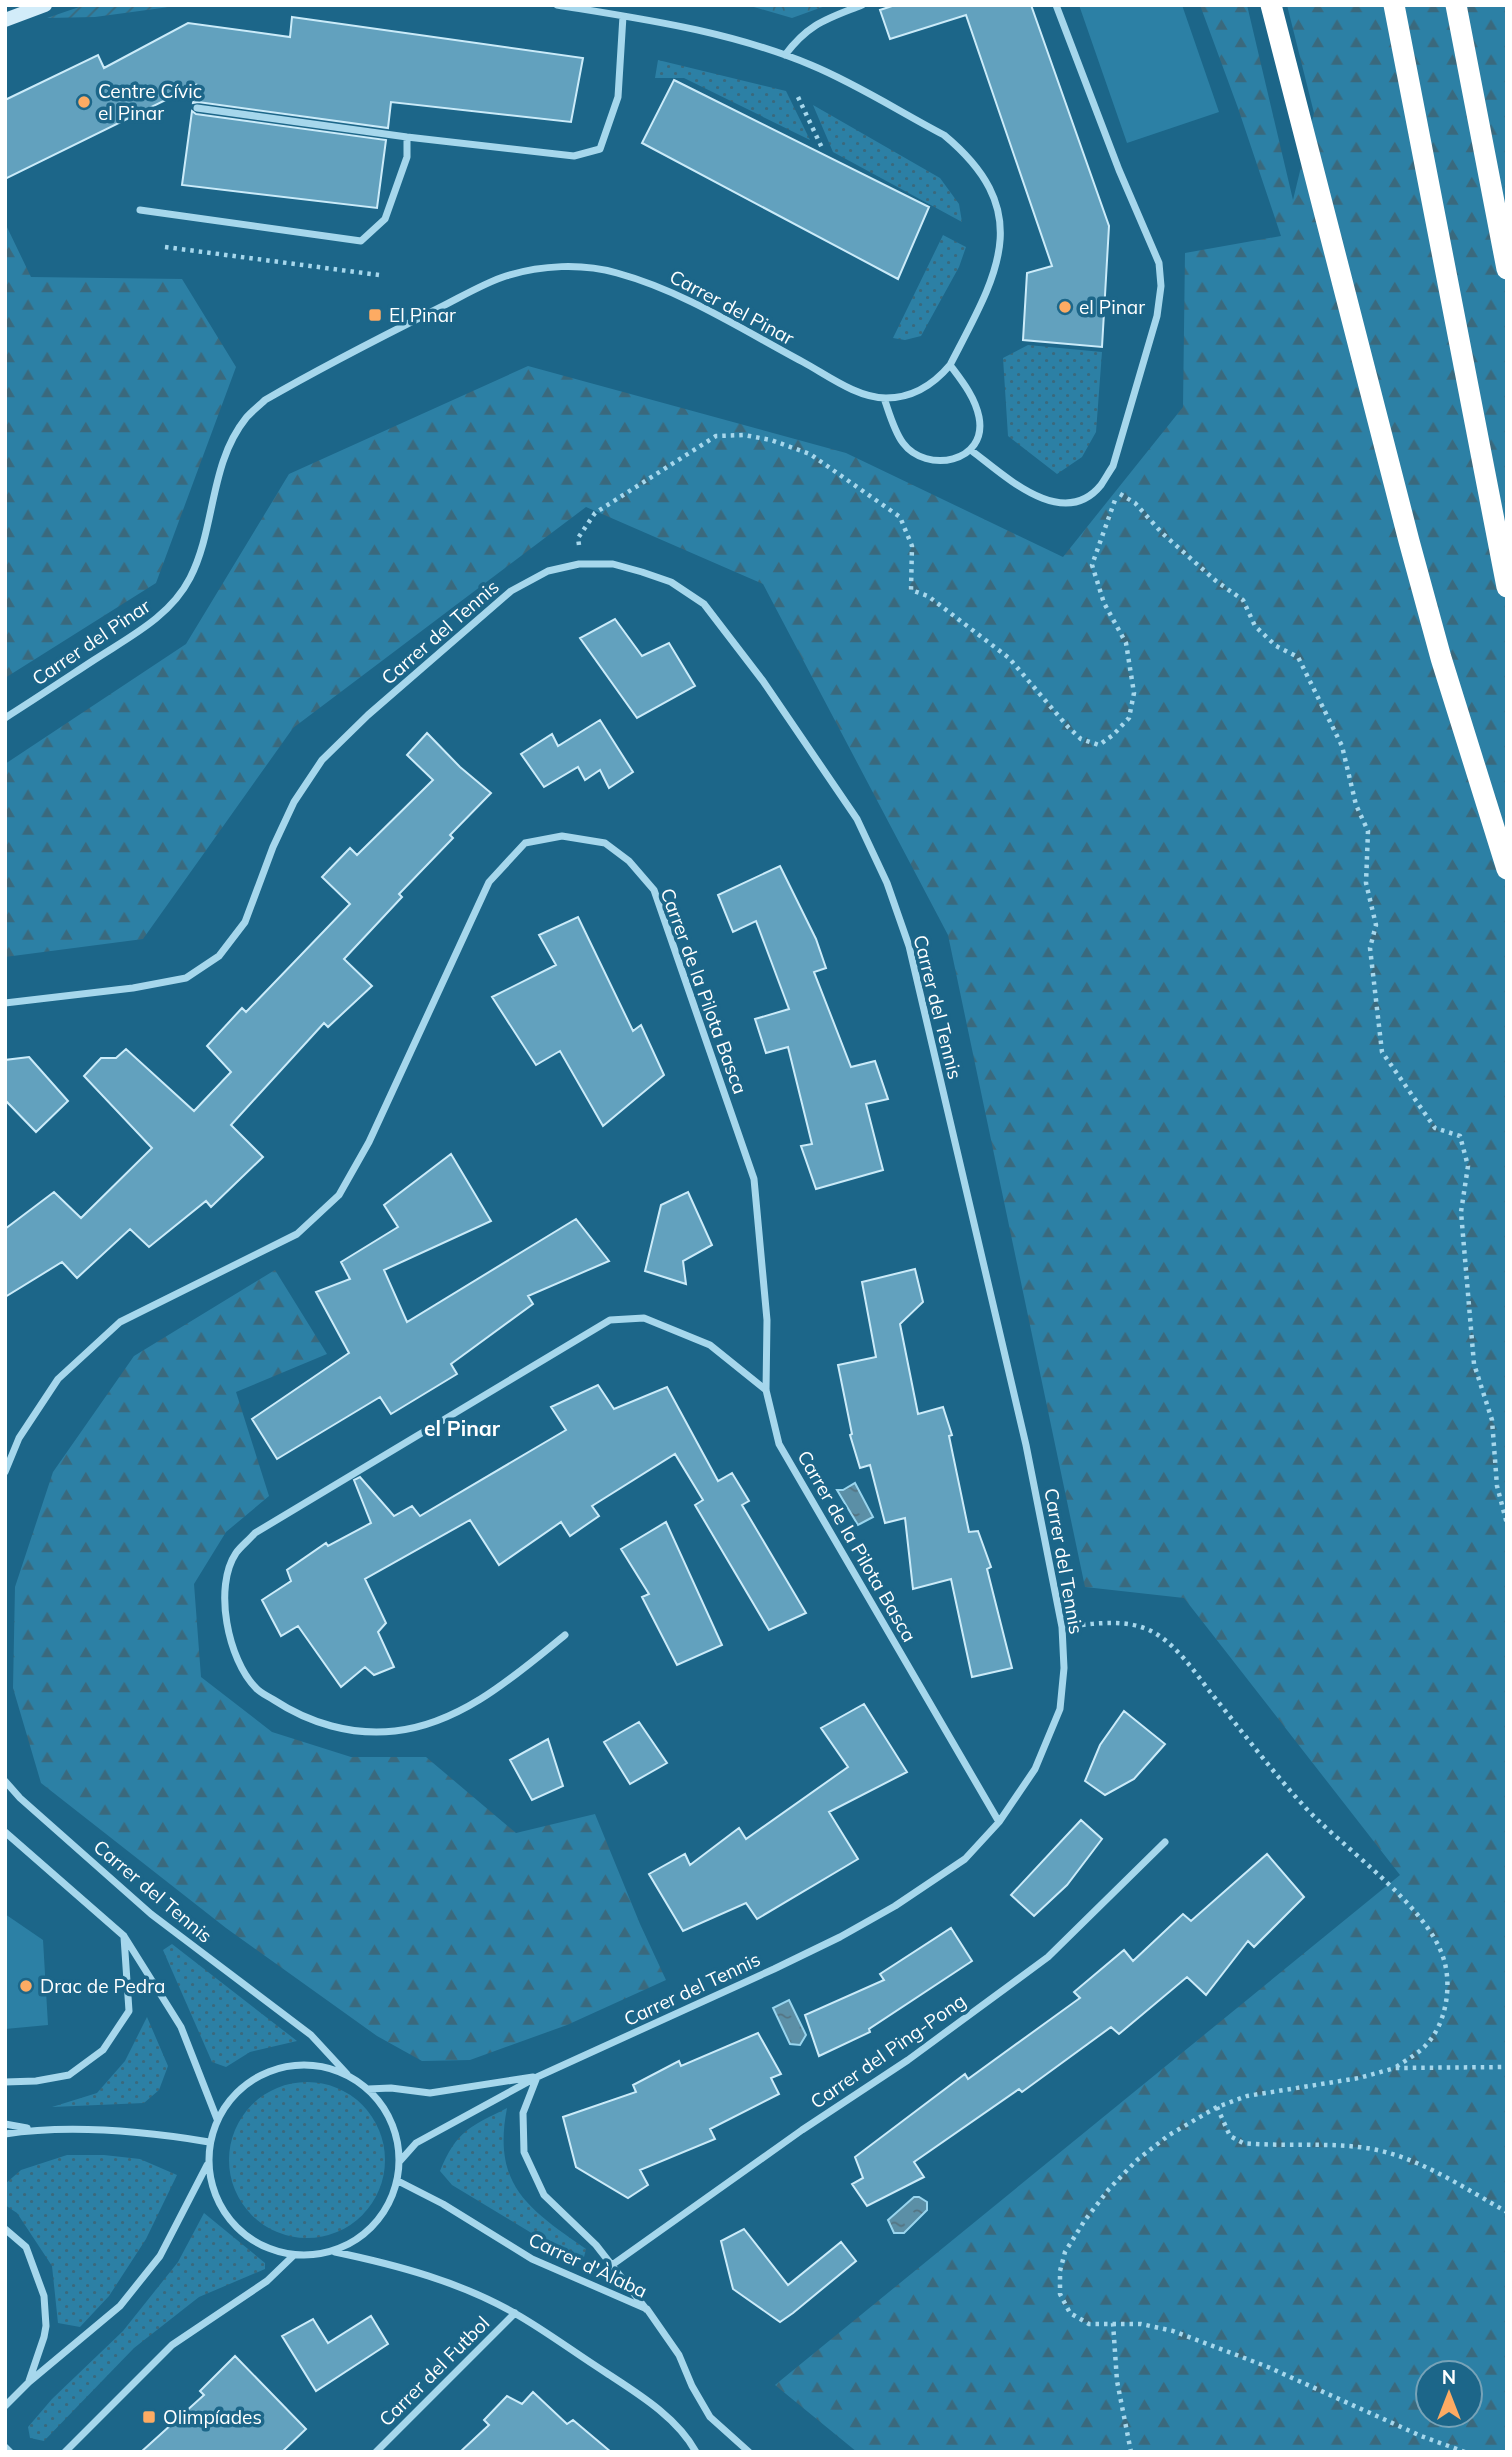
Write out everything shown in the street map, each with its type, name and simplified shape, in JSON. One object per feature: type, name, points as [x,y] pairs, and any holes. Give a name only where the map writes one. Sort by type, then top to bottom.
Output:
[{"type":"highway","points":[[1271,5],[1405,528],[1445,671],[1507,869]]},
{"type":"highway","points":[[1394,5],[1507,587]]},
{"type":"highway","points":[[1457,5],[1507,269]]},
{"type":"main road","points":[[5,20],[45,5]]},
{"type":"street","points":[[557,5],[714,34],[785,55],[814,66],[944,135],[960,148],[985,178],[999,216],[1000,253],[995,273],[950,365],[940,377],[903,396],[884,398],[903,443],[914,453],[941,460],[957,458],[972,450],[977,439],[979,418],[968,389],[950,365]]},
{"type":"street","points":[[785,55],[798,37],[816,23],[862,5]]},
{"type":"street","points":[[972,450],[1031,495],[1070,503],[1087,496],[1100,486],[1113,466],[1157,316],[1161,286],[1159,263],[1119,170],[1056,5]]},
{"type":"street","points":[[197,108],[407,137],[574,156],[600,149],[618,97],[623,16]]},
{"type":"street","points":[[140,209],[361,241],[384,219],[407,157],[407,137]]},
{"type":"street","name":"Carrer del Pinar","points":[[5,718],[141,631],[174,603],[200,556],[214,492],[232,439],[247,417],[265,400],[395,330],[504,276],[534,269],[588,267],[650,283],[848,386],[884,398]]},
{"type":"street","name":"Carrer del Tennis","points":[[5,1003],[133,988],[186,978],[219,956],[245,922],[293,802],[323,760],[368,715],[511,591],[548,571],[579,564],[613,564],[642,572],[671,582],[704,604],[764,681],[858,819],[887,883],[909,946],[1026,1445],[1062,1627],[1064,1668],[1059,1709],[1035,1769],[999,1822],[965,1859],[895,1906],[840,1937],[537,2077],[416,2143],[400,2161]]},
{"type":"street","name":"Carrer de la Pilota Basca","points":[[5,1472],[19,1438],[58,1379],[120,1322],[297,1234],[339,1195],[369,1142],[489,882],[525,843],[562,836],[605,843],[629,861],[654,890],[754,1179],[767,1320],[766,1390],[779,1444],[999,1822]]},
{"type":"street","points":[[565,1635],[506,1683],[446,1718],[396,1731],[348,1731],[317,1722],[287,1708],[256,1688],[234,1654],[225,1610],[227,1574],[236,1553],[255,1534],[610,1320],[644,1318],[710,1345],[766,1390]]},
{"type":"street","name":"Carrer del Tennis","points":[[5,1781],[20,1798],[152,1914],[311,2035],[348,2075]]},
{"type":"street","points":[[5,1832],[124,1936],[181,2027],[216,2119]]},
{"type":"street","name":"Carrer del Ping-Pong","points":[[612,2265],[802,2130],[908,2060],[1048,1957],[1165,1842]]},
{"type":"street","points":[[5,2082],[36,2081],[69,2075],[103,2050],[128,2011],[124,1936]]},
{"type":"street","points":[[318,2065],[348,2075],[368,2089],[392,2122],[400,2161],[398,2181],[385,2212],[363,2236],[334,2251],[314,2256],[293,2256],[267,2249],[244,2235],[225,2216],[213,2192],[208,2165],[209,2142],[216,2119],[234,2094],[259,2076],[288,2066],[318,2065]]},
{"type":"street","points":[[537,2077],[523,2113],[524,2152],[544,2195],[596,2245],[647,2309]]},
{"type":"street","name":"Carrer del Tennis","points":[[368,2089],[391,2088],[430,2093],[537,2077]]},
{"type":"street","points":[[5,2124],[35,2129],[149,2132],[209,2142]]},
{"type":"street","points":[[5,2134],[35,2129]]},
{"type":"street","points":[[5,2406],[29,2382],[120,2306],[160,2256],[208,2165]]},
{"type":"street","name":"Carrer d'Àlaba","points":[[398,2181],[443,2204],[532,2259],[647,2309],[679,2355],[692,2386],[710,2417],[749,2452]]},
{"type":"street","points":[[5,2229],[26,2248],[44,2295],[46,2326],[29,2382]]},
{"type":"street","points":[[334,2251],[380,2261],[450,2284],[515,2313],[646,2399],[688,2438],[696,2452]]},
{"type":"street","points":[[65,2452],[172,2345],[267,2281],[293,2256]]},
{"type":"street","name":"Carrer del Futbol","points":[[376,2452],[515,2313]]},
{"type":"street","points":[[5,2447],[10,2452]]},
{"type":"path","points":[[798,97],[823,150]]},
{"type":"path","points":[[165,247],[379,275]]},
{"type":"path","points":[[579,564],[579,538],[595,513],[716,436],[744,435],[771,440],[810,454],[900,517],[912,546],[911,590],[928,596],[1009,658],[1053,711],[1081,738],[1100,745],[1129,718],[1134,693],[1126,643],[1104,603],[1092,565],[1117,492],[1135,503],[1162,533],[1216,581],[1243,600],[1255,626],[1276,646],[1298,657],[1342,746],[1356,805],[1368,831],[1366,883],[1376,925],[1370,948],[1382,1052],[1435,1128],[1460,1136],[1468,1166],[1461,1212],[1474,1364],[1492,1420],[1497,1486],[1507,1524]]},
{"type":"path","points":[[1062,1627],[1112,1621],[1136,1625],[1159,1635],[1186,1661],[1304,1807],[1421,1917],[1438,1943],[1445,1964],[1445,2010],[1426,2045],[1395,2068]]},
{"type":"path","points":[[1465,2452],[1433,2442],[1268,2367],[1173,2331],[1141,2324],[1089,2324],[1070,2313],[1060,2294],[1060,2271],[1065,2252],[1109,2189],[1137,2160],[1169,2135],[1217,2107],[1248,2096],[1359,2078],[1395,2068],[1507,2067]]},
{"type":"path","points":[[1217,2107],[1230,2136],[1243,2143],[1368,2148],[1398,2156],[1450,2180],[1507,2213]]},
{"type":"path","points":[[1113,2323],[1117,2381],[1131,2452]]},
{"type":"green space","points":[[85,5],[184,5],[95,17],[47,18]]},
{"type":"green space","points":[[747,5],[828,5],[792,18]]},
{"type":"green space","points":[[1079,5],[1182,5],[1219,112],[1127,143]]},
{"type":"green space","points":[[1200,5],[1247,5],[1293,200],[1314,113],[1287,5],[1507,5],[1507,2452],[857,2452],[775,2385],[1400,1875],[1184,1598],[1085,1587],[948,935],[763,584],[586,507],[293,728],[143,939],[5,957],[5,764],[186,644],[289,474],[528,366],[846,453],[1063,557],[1183,407],[1185,253],[1281,236]]},
{"type":"green space","points":[[658,60],[786,91],[810,140],[684,78],[655,78]]},
{"type":"green space","points":[[813,105],[940,178],[959,204],[962,222],[833,152]]},
{"type":"green space","points":[[5,223],[31,277],[182,279],[236,367],[156,583],[5,678]]},
{"type":"green space","points":[[943,235],[966,247],[959,267],[921,336],[905,340],[893,338]]},
{"type":"green space","points":[[1028,345],[1102,352],[1096,432],[1082,457],[1057,474],[1008,436],[1003,358]]},
{"type":"green space","points":[[275,1270],[327,1354],[236,1392],[269,1496],[226,1532],[194,1584],[201,1677],[272,1732],[351,1757],[426,1757],[516,1833],[595,1814],[666,1980],[567,2025],[470,2060],[422,2061],[377,2036],[226,1928],[41,1783],[13,1688],[15,1587],[53,1472],[134,1356]]},
{"type":"green space","name":"Drac de Pedra","points":[[5,1914],[43,1940],[48,2025],[5,2029]]},
{"type":"green space","points":[[172,1944],[297,2041],[250,2052],[226,2067],[212,2062],[163,1950]]},
{"type":"green space","points":[[147,2017],[168,2066],[159,2090],[144,2103],[52,2107],[97,2093],[125,2061]]},
{"type":"green space","points":[[307,2082],[337,2088],[362,2105],[379,2130],[385,2160],[379,2190],[362,2215],[337,2232],[307,2238],[277,2232],[252,2215],[235,2190],[229,2160],[235,2130],[252,2105],[277,2088]]},
{"type":"green space","points":[[507,2108],[504,2135],[505,2157],[510,2176],[532,2207],[586,2249],[584,2257],[576,2260],[452,2185],[440,2171],[452,2147],[466,2131]]},
{"type":"green space","points":[[67,2155],[140,2159],[177,2175],[146,2239],[109,2296],[80,2327],[58,2323],[52,2266],[17,2213],[5,2205],[5,2184],[21,2170]]},
{"type":"green space","points":[[204,2213],[265,2263],[265,2269],[199,2297],[134,2348],[44,2441],[30,2438],[28,2427],[52,2399],[123,2331],[178,2262]]},
{"type":"water","points":[[855,1483],[873,1517],[858,1525],[837,1490],[843,1490]]},
{"type":"water","points":[[789,2000],[806,2035],[800,2045],[790,2044],[773,2008]]},
{"type":"water","points":[[914,2197],[927,2202],[927,2210],[904,2233],[894,2233],[888,2220]]},
{"type":"building","points":[[895,5],[1031,5],[1109,226],[1102,347],[1023,340],[1027,273],[1052,266],[966,15],[890,39],[880,10]]},
{"type":"building","points":[[292,17],[583,58],[571,122],[391,102],[388,128],[193,103],[196,85],[5,179],[5,100],[98,55],[104,68],[188,23],[290,37]]},
{"type":"building","points":[[674,80],[929,207],[898,279],[642,143]]},
{"type":"building","points":[[192,111],[196,114],[386,140],[377,208],[182,185]]},
{"type":"building","points":[[615,619],[642,656],[669,643],[695,686],[637,718],[580,638]]},
{"type":"building","points":[[600,720],[633,772],[609,788],[600,770],[585,780],[578,767],[544,787],[521,754],[552,734],[558,746]]},
{"type":"building","points":[[427,733],[460,767],[491,793],[450,835],[453,838],[399,894],[402,897],[344,959],[372,986],[328,1027],[324,1023],[231,1125],[263,1157],[211,1207],[206,1201],[149,1247],[130,1229],[77,1278],[62,1262],[5,1297],[5,1229],[54,1192],[81,1218],[152,1148],[84,1076],[101,1058],[116,1058],[126,1049],[194,1111],[231,1072],[207,1046],[242,1008],[246,1012],[350,904],[322,877],[350,848],[357,855],[433,780],[407,755]]},
{"type":"building","points":[[780,866],[816,939],[826,968],[814,972],[851,1067],[875,1061],[888,1099],[866,1104],[883,1170],[816,1189],[801,1146],[812,1144],[788,1047],[766,1053],[755,1019],[789,1009],[756,921],[733,932],[718,895]]},
{"type":"building","points":[[578,917],[633,1031],[641,1025],[664,1075],[603,1126],[560,1051],[536,1065],[492,997],[556,965],[539,935]]},
{"type":"building","points":[[29,1057],[68,1101],[36,1132],[5,1100],[5,1060]]},
{"type":"building","points":[[451,1154],[491,1221],[384,1270],[407,1322],[576,1219],[609,1261],[528,1296],[533,1304],[451,1364],[457,1374],[391,1414],[380,1397],[277,1459],[252,1419],[349,1353],[316,1292],[350,1279],[341,1262],[398,1227],[384,1205]]},
{"type":"building","points":[[688,1192],[712,1245],[683,1261],[686,1284],[645,1271],[661,1205]]},
{"type":"building","points":[[915,1269],[923,1302],[900,1324],[918,1414],[943,1407],[952,1435],[949,1436],[969,1532],[978,1531],[991,1567],[987,1569],[1012,1668],[972,1677],[951,1579],[913,1589],[905,1518],[885,1523],[870,1465],[860,1468],[850,1435],[852,1434],[838,1365],[876,1357],[862,1282]]},
{"type":"building","points":[[598,1385],[614,1409],[667,1387],[718,1481],[732,1473],[749,1501],[742,1505],[806,1613],[769,1630],[695,1505],[703,1500],[675,1454],[592,1506],[599,1516],[570,1536],[561,1522],[499,1565],[470,1520],[365,1579],[386,1623],[378,1632],[394,1667],[374,1675],[365,1667],[341,1687],[298,1626],[281,1636],[262,1600],[291,1581],[287,1570],[326,1543],[328,1546],[371,1523],[354,1480],[360,1477],[394,1516],[412,1506],[420,1516],[566,1430],[551,1407]]},
{"type":"building","points":[[666,1522],[722,1645],[677,1665],[642,1597],[649,1594],[621,1549]]},
{"type":"building","points":[[864,1704],[907,1772],[829,1812],[858,1859],[757,1919],[746,1903],[683,1931],[649,1874],[685,1854],[690,1865],[739,1828],[746,1839],[848,1767],[821,1728]]},
{"type":"building","points":[[1124,1711],[1165,1744],[1134,1779],[1105,1795],[1085,1781],[1100,1745]]},
{"type":"building","points":[[639,1722],[667,1763],[630,1784],[604,1742]]},
{"type":"building","points":[[548,1739],[563,1786],[532,1800],[510,1760]]},
{"type":"building","points":[[1081,1820],[1102,1839],[1067,1885],[1034,1916],[1011,1895]]},
{"type":"building","points":[[1267,1854],[1304,1897],[1254,1947],[1248,1941],[1206,1995],[1187,1977],[1119,2034],[1111,2027],[1022,2092],[1019,2089],[914,2162],[924,2177],[867,2206],[852,2184],[863,2178],[855,2157],[965,2074],[968,2079],[1080,1998],[1074,1992],[1124,1950],[1133,1961],[1183,1914],[1191,1921]]},
{"type":"building","points":[[951,1928],[972,1961],[869,2029],[870,2032],[819,2056],[805,2015],[884,1980],[880,1974]]},
{"type":"building","points":[[758,2033],[781,2074],[771,2078],[779,2094],[710,2129],[715,2139],[640,2170],[648,2185],[628,2198],[576,2167],[563,2117],[636,2092],[633,2085],[679,2061],[681,2066]]},
{"type":"building","points":[[744,2229],[788,2285],[841,2242],[856,2261],[780,2322],[733,2289],[721,2241]]},
{"type":"building","points":[[371,2316],[388,2344],[316,2391],[282,2336],[313,2319],[328,2343]]},
{"type":"building","points":[[235,2356],[306,2429],[282,2452],[141,2452],[204,2395],[200,2391]]},
{"type":"building","points":[[533,2392],[567,2424],[573,2420],[611,2452],[460,2452],[489,2425],[484,2420],[507,2396],[522,2404]]},
{"type":"place","name":"Centre Cívic el Pinar","points":[[84,102]]},
{"type":"place","name":"el Pinar","points":[[1065,307]]},
{"type":"place","name":"El Pinar","points":[[375,315]]},
{"type":"place","name":"Drac de Pedra","points":[[26,1986]]},
{"type":"place","name":"Olimpíades","points":[[149,2417]]},
{"type":"district","name":"el Pinar","points":[[462,1429]]}]
